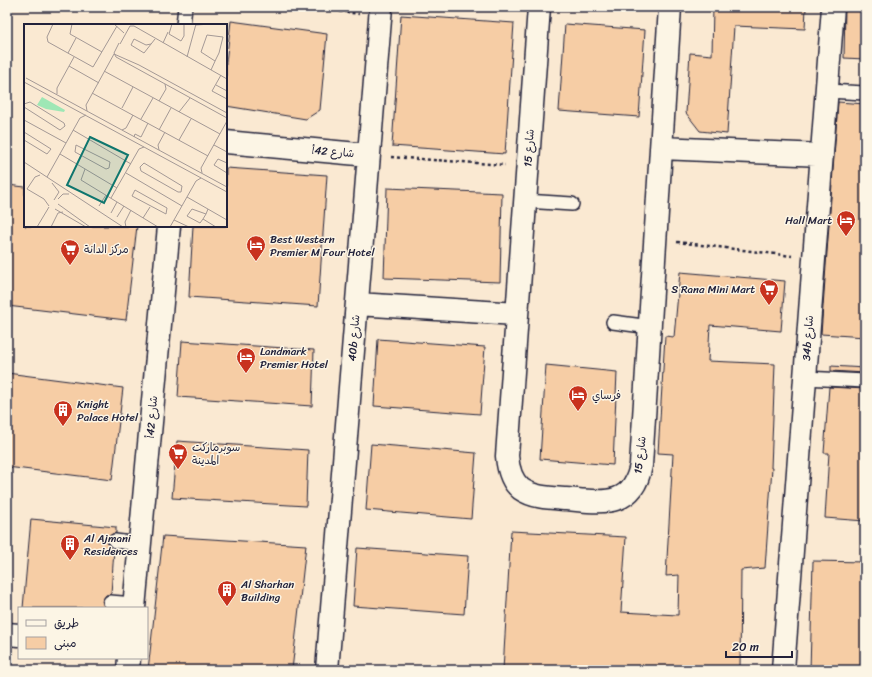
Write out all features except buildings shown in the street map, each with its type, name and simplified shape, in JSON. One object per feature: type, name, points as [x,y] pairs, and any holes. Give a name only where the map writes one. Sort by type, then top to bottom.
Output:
[{"type":"street","name":"شارع 15","points":[[539,7],[507,456],[508,468],[513,479],[520,488],[531,494],[542,497],[602,502],[614,501],[625,495],[633,487],[639,476],[641,465],[670,7]]},
{"type":"street","name":"34b شارع","points":[[783,670],[833,7]]},
{"type":"street","name":"40b شارع","points":[[327,670],[380,12]]},
{"type":"street","name":"شارع 42أ","points":[[227,142],[369,155]]},
{"type":"street","points":[[661,148],[822,155]]},
{"type":"street","name":"شارع 42أ","points":[[134,606],[169,227]]},
{"type":"street","points":[[357,304],[517,314]]},
{"type":"street","points":[[7,634],[18,636]]},
{"type":"street","points":[[128,670],[130,659]]},
{"type":"lane","points":[[183,24],[185,7]]},
{"type":"lane","points":[[827,91],[865,93]]},
{"type":"lane","points":[[525,201],[572,204]]},
{"type":"lane","points":[[613,322],[650,327]]},
{"type":"lane","points":[[805,378],[865,381]]},
{"type":"lane","points":[[115,541],[140,544]]},
{"type":"lane","points":[[110,602],[134,606]]},
{"type":"path","points":[[310,7],[380,12]]},
{"type":"path","points":[[369,155],[528,167]]},
{"type":"path","points":[[655,240],[814,259]]},
{"type":"place","name":"Hall Mart","points":[[846,237]]},
{"type":"place","name":"Best Western Premier M Four Hotel","points":[[256,262]]},
{"type":"place","name":"مركز الدانة","points":[[70,266]]},
{"type":"place","name":"S Rana Mini Mart","points":[[769,306]]},
{"type":"place","name":"Landmark Premier Hotel","points":[[246,374]]},
{"type":"place","name":"فرساي","points":[[578,412]]},
{"type":"place","name":"Knight Palace Hotel","points":[[63,427]]},
{"type":"place","name":"سوبرماركت المدينة","points":[[178,470]]},
{"type":"place","name":"Al Ajmani Residences","points":[[70,561]]},
{"type":"place","name":"Al Sharhan Building","points":[[227,607]]}]
